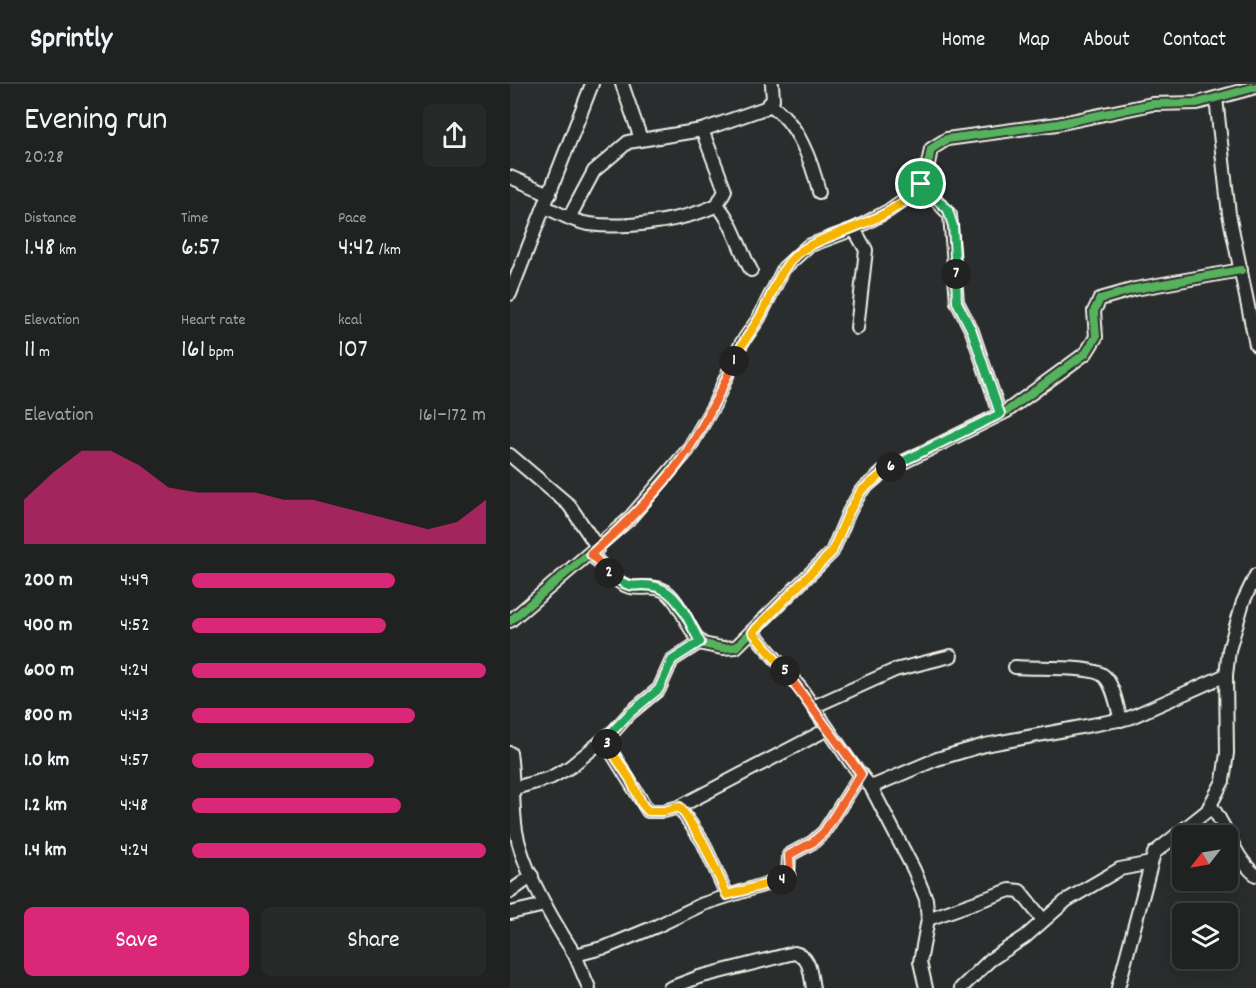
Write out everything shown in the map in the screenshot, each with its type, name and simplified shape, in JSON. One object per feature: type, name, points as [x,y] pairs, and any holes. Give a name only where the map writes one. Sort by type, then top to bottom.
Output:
[{"type":"street","points":[[510,294],[592,84]]},
{"type":"street","points":[[622,84],[641,139]]},
{"type":"street","points":[[569,218],[594,171],[628,142],[702,130],[770,105],[773,100],[772,84]]},
{"type":"street","points":[[510,621],[595,551],[628,520],[688,450],[714,405],[741,345],[759,318],[784,268],[808,246],[854,229],[888,211],[915,192],[930,164],[931,149],[946,139],[1057,124],[1152,104],[1185,105],[1256,87]]},
{"type":"street","points":[[1216,98],[1230,214],[1256,345]]},
{"type":"street","points":[[770,105],[784,116],[806,152],[819,192]]},
{"type":"street","points":[[545,207],[588,224],[635,224],[676,218],[717,205],[724,190],[702,130]]},
{"type":"street","points":[[510,177],[549,194]]},
{"type":"street","points":[[921,184],[948,210],[950,215],[956,256],[957,302],[972,331],[1000,414]]},
{"type":"street","points":[[717,205],[725,213],[738,248],[751,270]]},
{"type":"street","points":[[854,229],[866,250],[857,328]]},
{"type":"street","points":[[515,788],[559,775],[604,740],[630,713],[659,689],[672,660],[700,642],[729,648],[736,647],[832,552],[849,512],[861,491],[883,472],[1000,414],[1086,353],[1096,337],[1094,311],[1100,299],[1135,289],[1241,270]]},
{"type":"street","points":[[510,455],[569,505],[595,551],[622,584],[633,587],[657,587],[668,593],[682,609],[700,642]]},
{"type":"street","points":[[1118,988],[1150,863],[1158,848],[1180,833],[1211,806],[1223,781],[1227,753],[1226,675],[1235,629],[1256,574]]},
{"type":"street","points":[[753,632],[813,707],[871,787],[914,870],[926,899],[928,919],[920,962],[926,988]]},
{"type":"street","points":[[813,707],[894,670],[951,656]]},
{"type":"street","points":[[1015,667],[1042,670],[1092,669],[1105,677],[1121,720]]},
{"type":"street","points":[[871,787],[937,759],[985,745],[1121,720],[1157,708],[1226,675]]},
{"type":"street","points":[[604,740],[630,779],[642,804],[648,811],[664,811],[680,807],[828,729]]},
{"type":"street","points":[[510,753],[515,788],[513,809],[516,833],[545,904],[575,955],[589,988]]},
{"type":"street","points":[[575,955],[606,947],[727,895],[788,877],[789,855],[813,842],[824,832],[861,774]]},
{"type":"street","points":[[1211,806],[1227,830],[1243,864],[1256,876]]},
{"type":"street","points":[[680,807],[703,842],[727,895]]},
{"type":"street","points":[[961,988],[990,960],[1026,937],[1068,900],[1127,866],[1150,863]]},
{"type":"street","points":[[510,892],[532,876]]},
{"type":"street","points":[[928,919],[1010,890],[1020,891],[1043,920]]},
{"type":"street","points":[[510,913],[545,904]]},
{"type":"street","points":[[673,987],[699,977],[795,953],[802,954],[807,959],[813,988]]},
{"type":"cycle path","points":[[510,621],[628,520],[688,450],[714,405],[741,344],[759,318],[784,268],[808,246],[854,229],[888,211],[915,192],[925,179],[931,149],[947,139],[1057,124],[1152,104],[1197,103],[1256,87]]},
{"type":"cycle path","points":[[591,554],[624,585],[635,588],[650,587],[669,594],[679,606],[693,633],[703,644],[722,648],[736,647],[832,552],[849,512],[861,491],[883,472],[1007,411],[1086,353],[1096,337],[1094,311],[1100,299],[1135,289],[1241,270]]},
{"type":"route","points":[[921,184],[948,210],[950,215],[956,256],[957,302],[972,331],[1000,414],[911,456],[883,472],[861,491],[849,512],[832,552],[753,632],[777,664],[801,690],[861,774],[834,821],[813,842],[789,855],[790,874],[788,877],[727,895],[703,842],[680,807],[664,811],[648,811],[604,740],[630,713],[659,689],[665,681],[672,660],[700,642],[682,609],[668,593],[657,587],[629,587],[622,584],[591,554],[628,520],[688,450],[714,405],[741,345],[759,318],[784,268],[808,246],[854,229],[888,211],[915,192],[921,184]]}]
